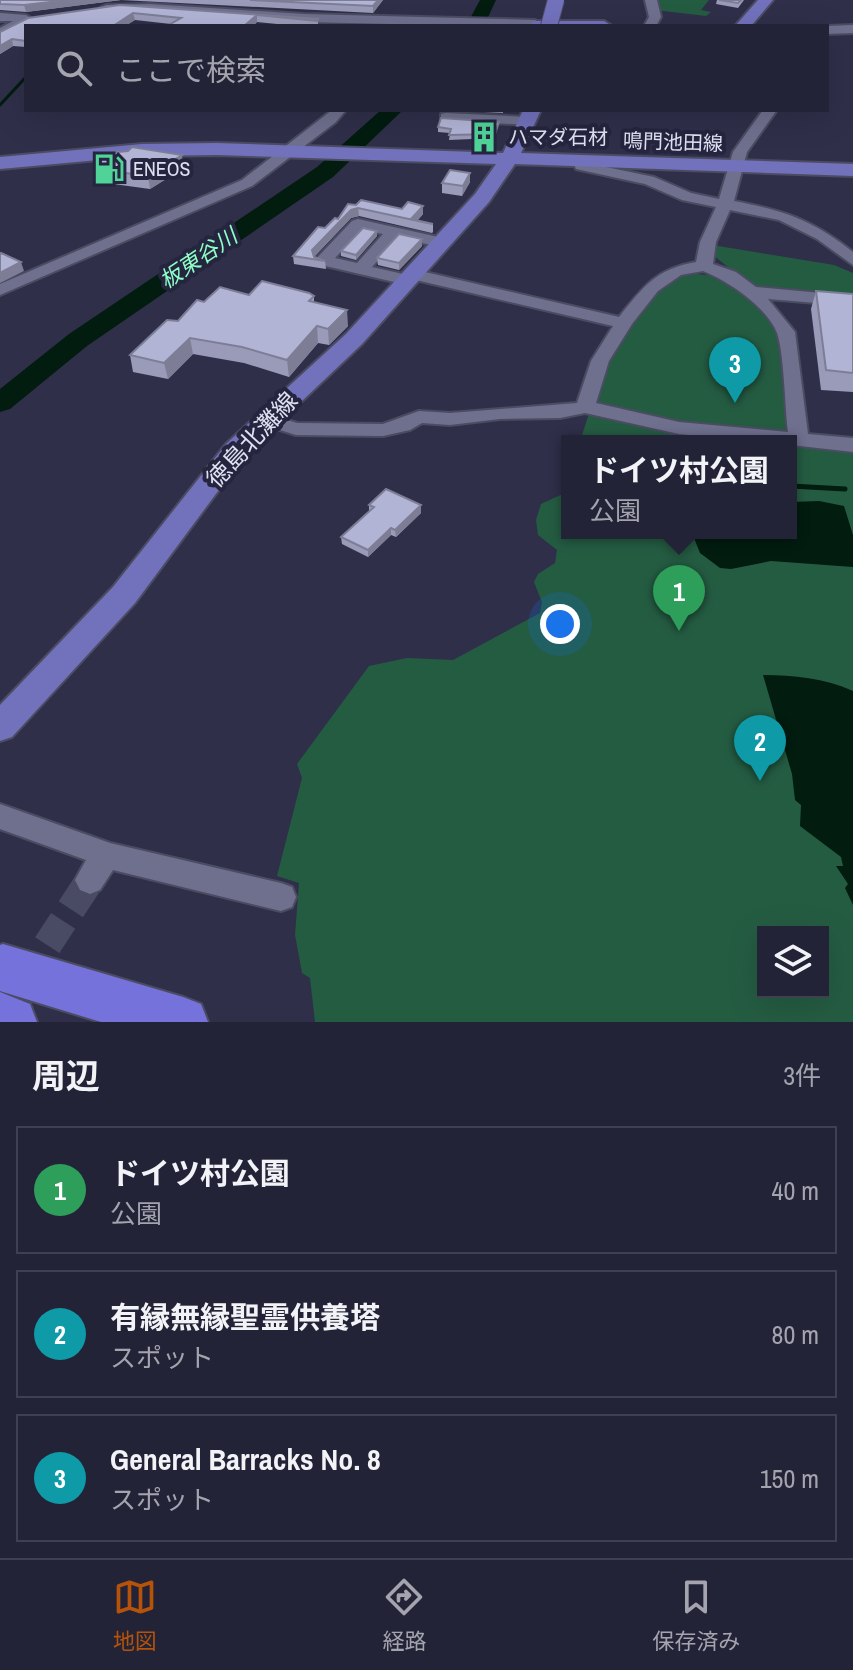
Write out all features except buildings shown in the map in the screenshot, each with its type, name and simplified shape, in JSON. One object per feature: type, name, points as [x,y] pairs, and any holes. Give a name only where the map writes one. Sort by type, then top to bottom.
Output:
[{"type":"highway","points":[[2,968],[134,1022]]},
{"type":"highway","points":[[2,968],[183,1022]]},
{"type":"highway","points":[[0,1017],[12,1022]]},
{"type":"main road","points":[[537,24],[556,0]]},
{"type":"main road","points":[[745,24],[766,0]]},
{"type":"main road","name":"徳島北灘線","points":[[0,727],[124,595],[235,450],[354,339],[482,198],[510,158],[531,113]]},
{"type":"main road","name":"鳴門池田線","points":[[0,163],[142,150],[293,151],[853,170]]},
{"type":"street","points":[[651,0],[655,17],[651,24]]},
{"type":"street","points":[[88,11],[125,3],[314,18],[504,24]]},
{"type":"street","points":[[314,18],[328,9]]},
{"type":"street","points":[[0,17],[41,18]]},
{"type":"street","points":[[0,33],[26,19]]},
{"type":"street","points":[[829,30],[853,29]]},
{"type":"street","points":[[0,290],[247,183],[293,151],[337,112]]},
{"type":"street","points":[[704,266],[708,242],[725,205],[747,139],[768,112]]},
{"type":"street","points":[[446,117],[531,113]]},
{"type":"street","points":[[579,160],[581,166],[591,171],[649,180],[687,197],[784,216],[800,222],[853,260]]},
{"type":"street","points":[[441,242],[358,224],[323,260],[623,323]]},
{"type":"street","points":[[361,269],[394,232]]},
{"type":"street","points":[[585,407],[600,361],[621,331],[623,323],[660,280],[676,271],[704,266],[730,276],[752,292],[786,332],[799,440],[853,445]]},
{"type":"street","points":[[752,292],[853,301]]},
{"type":"street","points":[[265,419],[296,429],[383,430],[403,426],[419,417],[450,419],[509,412],[560,412],[585,407],[679,428],[749,435]]},
{"type":"street","points":[[0,816],[106,855],[281,897]]},
{"type":"street","points":[[90,880],[106,855]]},
{"type":"green space","points":[[654,0],[709,0],[701,10],[711,12],[706,16],[655,10]]},
{"type":"green space","points":[[712,245],[834,265],[853,273],[853,299],[763,291],[747,283],[712,254]]},
{"type":"green space","points":[[679,272],[724,277],[752,299],[777,331],[789,435],[582,435],[606,362],[649,295]]},
{"type":"green space","points":[[797,445],[853,449],[853,1022],[315,1022],[310,978],[302,973],[295,935],[299,883],[277,876],[302,778],[297,764],[369,666],[407,658],[453,660],[540,613],[542,602],[534,582],[538,574],[555,563],[557,550],[538,535],[536,520],[541,504],[561,495],[561,539],[797,539]]},
{"type":"shaded area","points":[[819,501],[844,506],[853,535],[853,567],[771,561],[731,569],[720,568],[700,553],[694,539],[797,539],[797,502]]},
{"type":"shaded area","points":[[763,675],[809,678],[853,691],[853,905],[845,888],[848,884],[836,866],[843,866],[841,857],[800,826],[801,805],[795,800],[792,774]]},
{"type":"waterway","name":"板東谷川","points":[[476,24],[488,0]]},
{"type":"waterway","points":[[0,105],[24,79]]},
{"type":"waterway","name":"板東谷川","points":[[0,403],[78,340],[325,172],[391,112]]},
{"type":"waterway","points":[[797,486],[845,489]]},
{"type":"tunnel","points":[[0,1017],[90,880]]},
{"type":"place","name":"ハマダ石材","points":[[484,137]]},
{"type":"place","name":"ENEOS","points":[[109,169]]},
{"type":"place","name":"General Barracks No. 8","points":[[735,403]]},
{"type":"place","name":"ドイツ村公園","points":[[679,631]]},
{"type":"place","name":"有縁無縁聖霊供養塔","points":[[760,781]]}]
